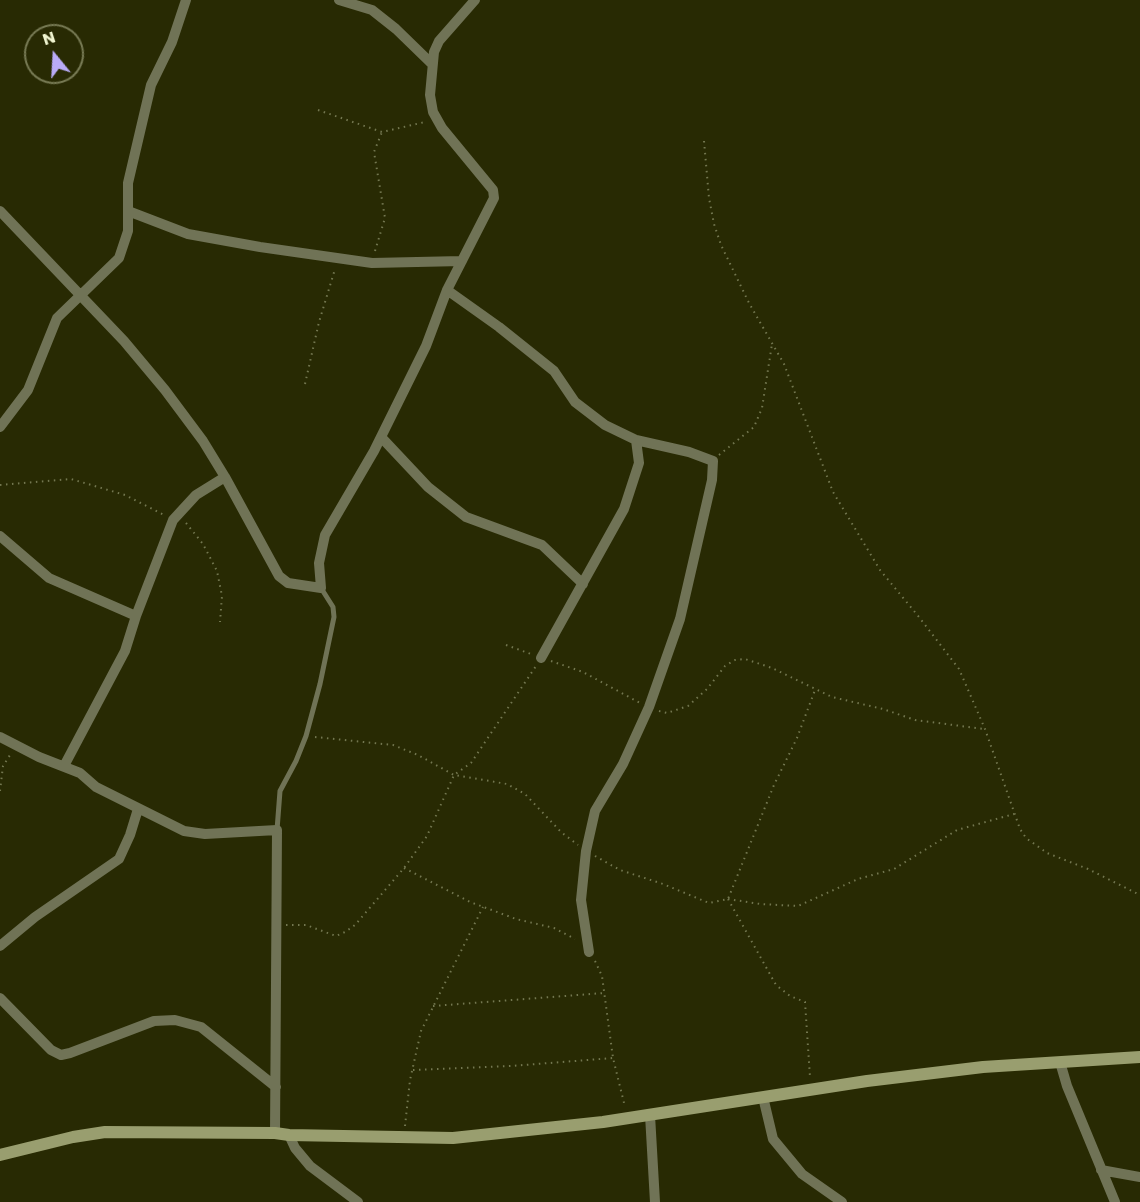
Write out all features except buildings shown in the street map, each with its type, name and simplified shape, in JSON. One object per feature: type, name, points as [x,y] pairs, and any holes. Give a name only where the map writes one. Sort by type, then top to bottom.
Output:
[{"type":"main road","points":[[0,1155],[73,1137],[105,1132],[275,1133],[289,1136],[453,1138],[629,1118],[811,1089],[982,1067],[1140,1057]]},
{"type":"street","points":[[0,427],[28,390],[57,318],[119,258],[128,231],[129,183],[151,85],[172,42],[186,0]]},
{"type":"street","points":[[339,0],[372,10],[396,28],[432,64]]},
{"type":"street","points":[[2,216],[81,295],[165,390],[203,441],[279,576],[288,584],[321,588],[319,563],[325,535],[381,437],[426,346],[447,291],[495,194],[442,128],[430,95],[434,52],[439,41],[475,0]]},
{"type":"street","points":[[128,211],[188,234],[260,247],[372,263],[462,261]]},
{"type":"street","points":[[447,291],[499,327],[554,371],[575,402],[605,425],[636,440],[689,452],[713,461],[712,480],[680,620],[649,707],[623,764],[595,811],[586,851],[581,900],[589,952]]},
{"type":"street","points":[[381,437],[428,487],[466,517],[542,544],[583,584]]},
{"type":"street","points":[[541,658],[624,509],[639,463],[636,440]]},
{"type":"street","points":[[64,766],[125,651],[136,616],[176,517],[196,495],[225,477]]},
{"type":"street","points":[[0,537],[49,578],[136,616]]},
{"type":"street","points":[[0,737],[39,757],[80,773],[96,787],[183,831],[205,834],[277,830],[275,1133]]},
{"type":"street","points":[[0,946],[35,917],[118,859],[130,836],[138,808]]},
{"type":"street","points":[[0,998],[51,1050],[61,1055],[143,1024],[175,1020],[201,1027],[276,1087]]},
{"type":"street","points":[[1060,1062],[1111,1200]]},
{"type":"street","points":[[763,1097],[772,1138],[802,1174],[842,1202]]},
{"type":"street","points":[[650,1115],[656,1202]]},
{"type":"street","points":[[289,1136],[295,1148],[310,1166],[358,1202]]},
{"type":"street","points":[[1101,1170],[1140,1177]]},
{"type":"lane","points":[[277,830],[280,791],[297,761],[306,736],[334,617],[330,600],[321,588]]},
{"type":"path","points":[[318,110],[382,132],[437,119]]},
{"type":"path","points":[[372,263],[385,218],[374,152],[382,132]]},
{"type":"path","points":[[704,141],[714,224],[721,245],[784,364],[833,492],[880,570],[920,617],[959,669],[984,729],[1020,829],[1026,838],[1047,853],[1088,869],[1140,895]]},
{"type":"path","points":[[304,384],[338,258]]},
{"type":"path","points":[[713,461],[753,427],[762,408],[772,343]]},
{"type":"path","points":[[0,485],[71,479],[125,495],[176,517],[203,544],[217,571],[222,596],[220,622]]},
{"type":"path","points":[[506,645],[583,672],[649,707],[667,713],[687,706],[706,689],[724,666],[739,659],[772,669],[832,697],[883,709],[915,720],[984,729]]},
{"type":"path","points":[[276,926],[306,925],[336,936],[355,924],[404,868],[427,836],[454,775],[471,763],[541,658]]},
{"type":"path","points":[[728,899],[815,690]]},
{"type":"path","points":[[306,736],[393,745],[418,755],[454,775],[507,784],[525,794],[561,832],[586,851],[620,870],[663,884],[709,903],[728,899],[798,906],[858,879],[894,869],[957,830],[1015,814]]},
{"type":"path","points":[[0,791],[3,766],[17,745]]},
{"type":"path","points":[[404,868],[470,902],[516,919],[554,928],[573,938],[589,952],[598,965],[613,1058],[621,1095],[629,1118]]},
{"type":"path","points":[[728,899],[776,985],[790,996],[805,1002],[811,1089]]},
{"type":"path","points":[[403,1137],[421,1031],[483,907]]},
{"type":"path","points":[[433,1006],[604,993]]},
{"type":"path","points":[[413,1070],[613,1058]]}]
